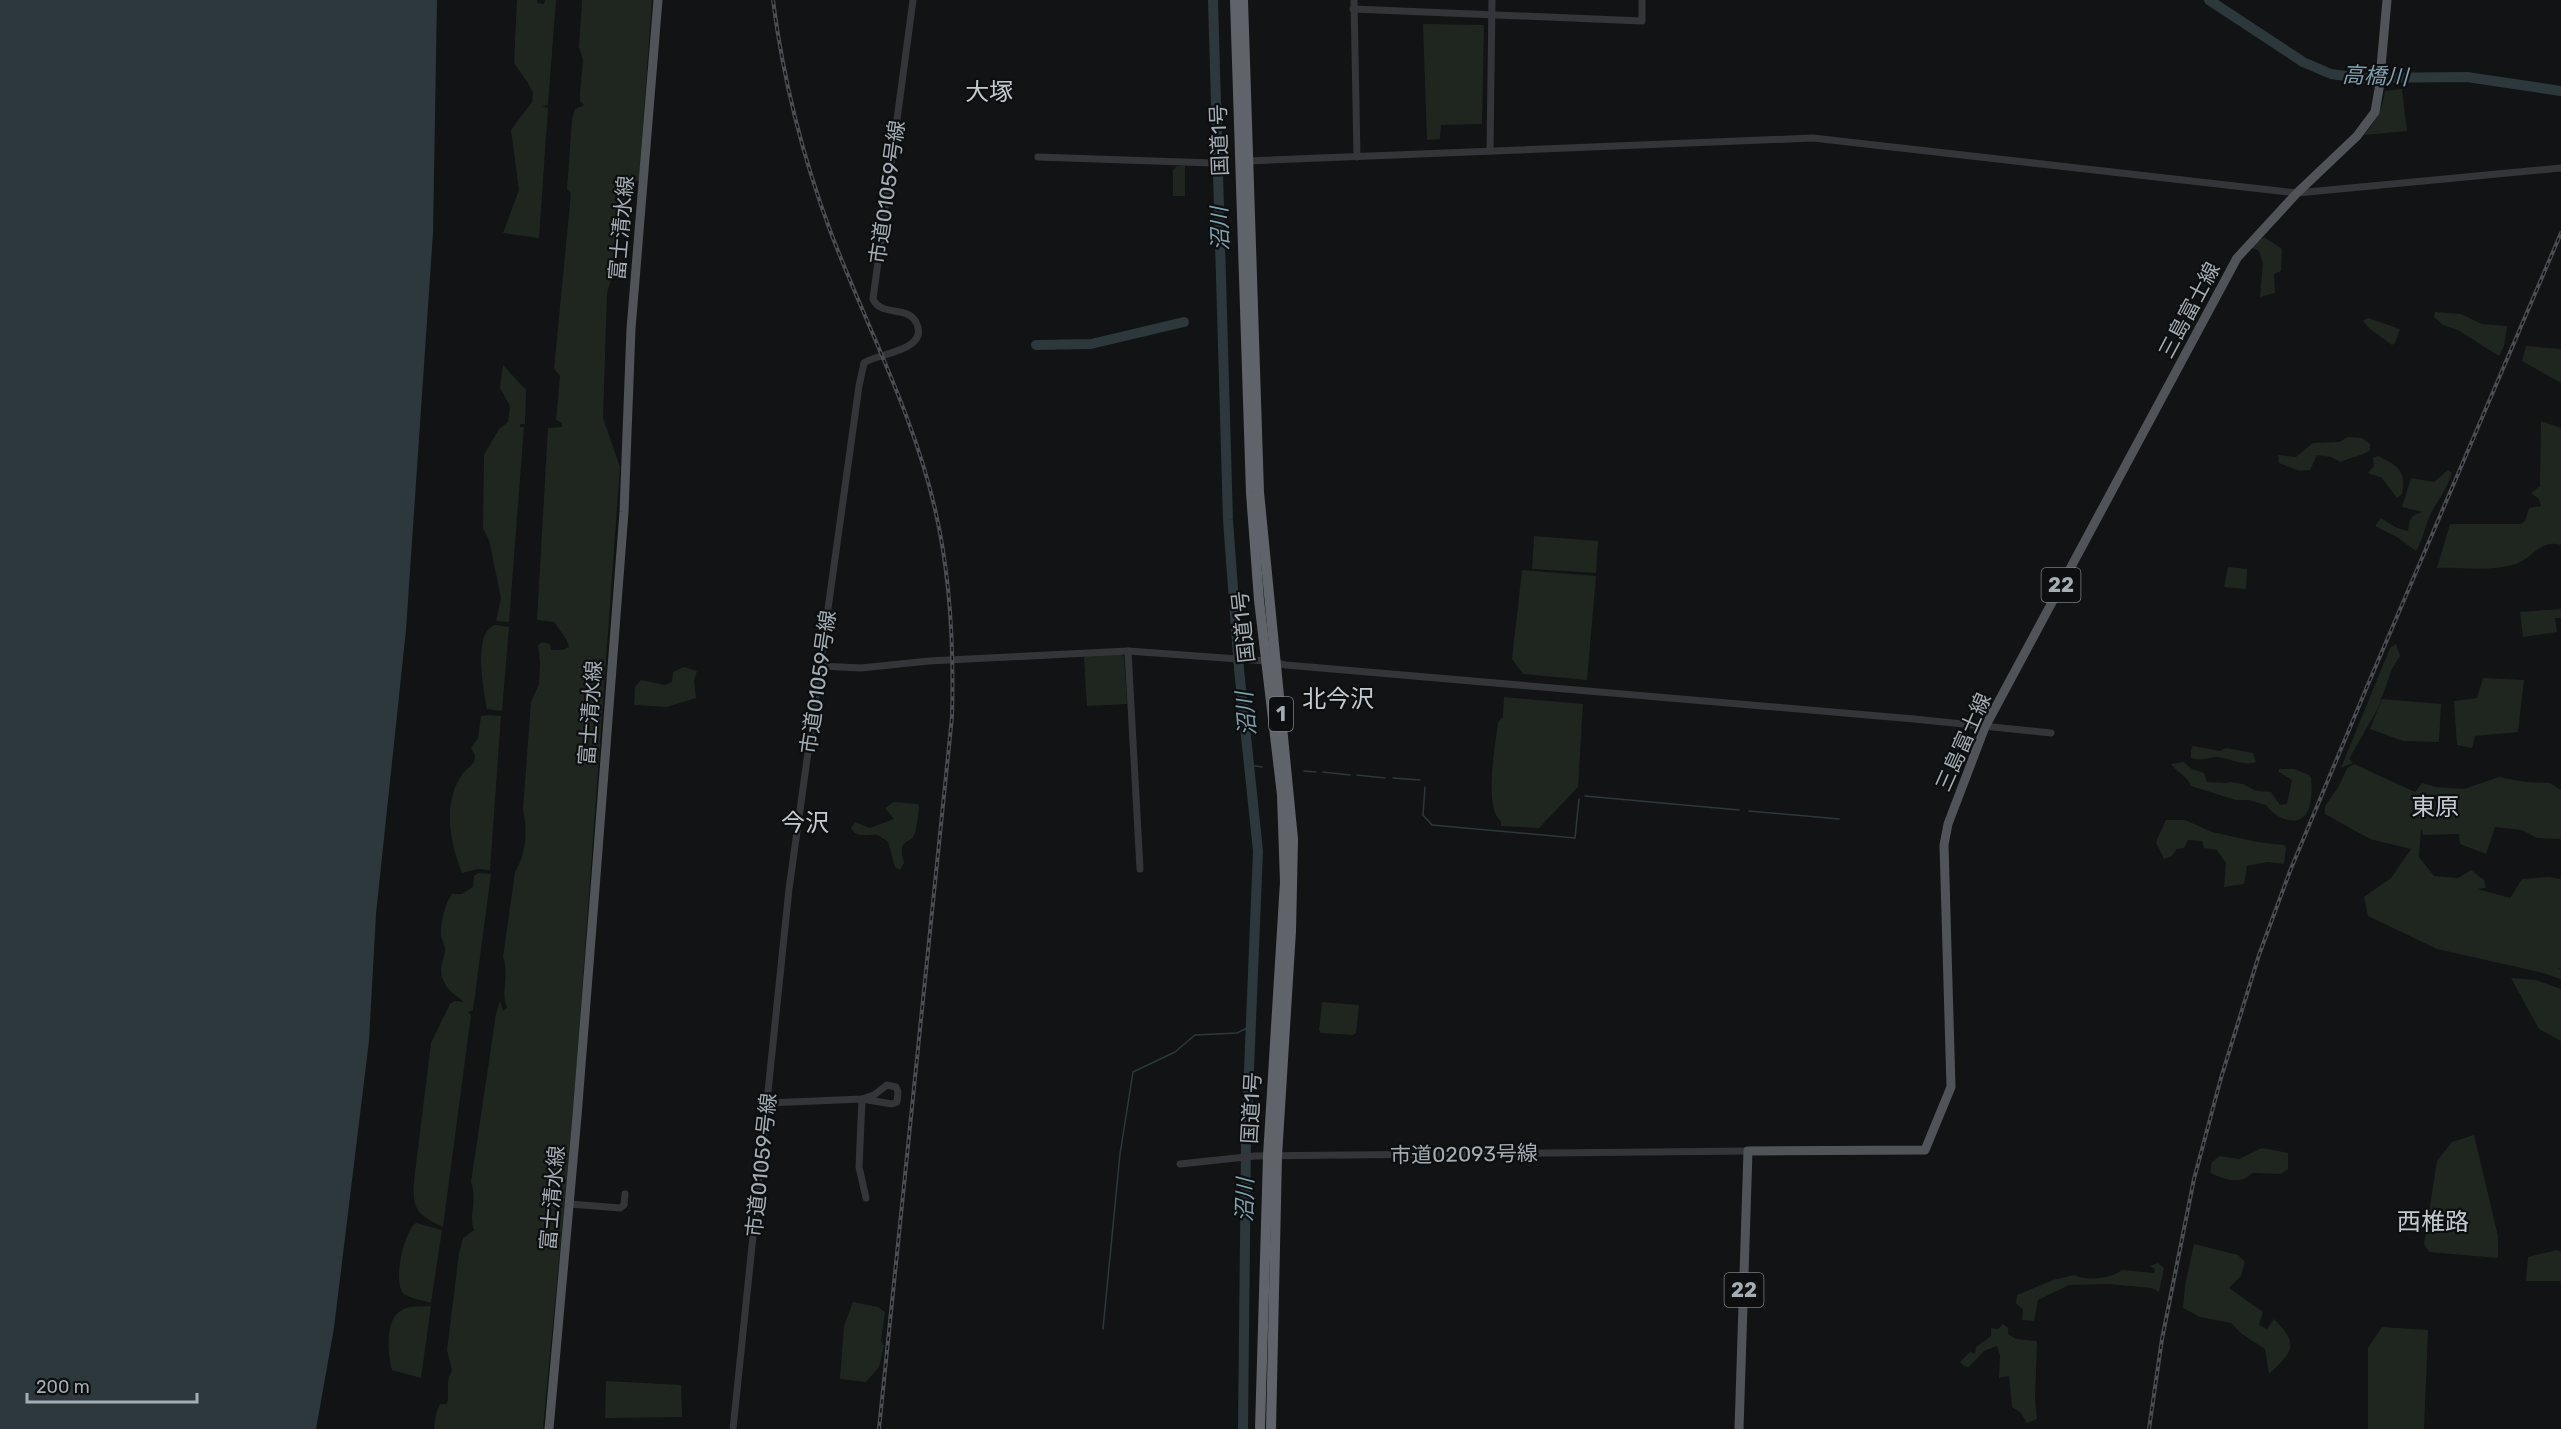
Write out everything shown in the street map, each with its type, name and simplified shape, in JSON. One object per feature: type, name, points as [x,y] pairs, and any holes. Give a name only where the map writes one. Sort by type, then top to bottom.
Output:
[{"type":"highway","name":"国道1号","points":[[1235,0],[1248,440],[1282,795],[1285,871],[1260,1429]]},
{"type":"highway","name":"国道1号","points":[[1243,0],[1258,480],[1270,662]]},
{"type":"highway","name":"国道1号","points":[[1271,1429],[1272,1156]]},
{"type":"main road","name":"富士清水線","points":[[549,1429],[570,1204],[624,512],[631,329],[658,0]]},
{"type":"main road","name":"三島富士線","points":[[1748,1151],[1925,1150],[1951,1087],[1944,845],[1948,824],[1985,728],[2233,265],[2259,232],[2368,123],[2378,102],[2387,0]]},
{"type":"main road","name":"22","points":[[1739,1429],[1748,1151]]},
{"type":"street","name":"市道01059号線","points":[[733,1429],[789,889],[850,440],[864,363],[909,345],[914,342],[918,333],[915,321],[910,315],[882,309],[876,305],[873,298],[913,0]]},
{"type":"street","points":[[1354,0],[1357,157]]},
{"type":"street","points":[[1490,151],[1492,0]]},
{"type":"street","points":[[1353,9],[1642,21],[1642,0]]},
{"type":"street","points":[[1248,161],[1813,138],[2297,193],[2561,168]]},
{"type":"street","points":[[1038,157],[1212,163]]},
{"type":"street","points":[[820,666],[861,668],[1128,651],[1914,718],[1985,728],[2051,733]]},
{"type":"street","points":[[1128,651],[1140,870]]},
{"type":"street","points":[[768,1103],[862,1099],[892,1104],[897,1102],[898,1092],[896,1087],[887,1085],[873,1095],[862,1099]]},
{"type":"street","points":[[862,1099],[859,1167],[866,1198]]},
{"type":"street","name":"市道02093号線","points":[[1180,1164],[1255,1156],[1748,1151]]},
{"type":"street","points":[[570,1204],[620,1208],[624,1205],[625,1194]]},
{"type":"shaded area","points":[[0,0],[437,0],[433,233],[406,630],[376,914],[369,1041],[334,1328],[316,1429],[0,1429]]},
{"type":"shaded area","points":[[517,0],[537,0],[537,3],[544,4],[545,0],[556,0],[548,105],[542,106],[548,108],[539,238],[503,233],[519,190],[511,130],[532,102],[533,93],[514,63]]},
{"type":"shaded area","points":[[582,0],[652,0],[639,180],[626,185],[615,267],[607,293],[603,418],[620,467],[574,1101],[543,1429],[434,1429],[440,1404],[447,1404],[448,1400],[449,1378],[452,1370],[447,1350],[459,1253],[463,1238],[474,1230],[472,1218],[474,1195],[471,1182],[496,1014],[500,1001],[503,1011],[507,1008],[504,995],[506,970],[503,957],[515,872],[522,857],[525,841],[523,809],[531,702],[539,684],[538,645],[542,642],[550,644],[551,650],[562,650],[569,647],[554,622],[537,620],[548,428],[562,427],[562,423],[556,420],[560,376],[554,369],[571,193],[567,189],[572,119],[575,109],[584,105],[580,101],[583,60],[579,47]]},
{"type":"shaded area","points":[[1423,24],[1484,25],[1482,124],[1441,125],[1440,139],[1427,140]]},
{"type":"shaded area","points":[[2402,89],[2407,131],[2364,135],[2378,115],[2385,91]]},
{"type":"shaded area","points":[[1177,166],[1185,166],[1185,196],[1173,196],[1173,170]]},
{"type":"shaded area","points":[[2264,237],[2282,249],[2281,271],[2274,274],[2275,293],[2260,297],[2263,263],[2259,251],[2250,247]]},
{"type":"shaded area","points":[[2435,312],[2461,314],[2482,324],[2507,326],[2504,346],[2499,356],[2458,330],[2443,325],[2434,317]]},
{"type":"shaded area","points":[[2368,318],[2400,329],[2395,343],[2392,345],[2369,328],[2363,321]]},
{"type":"shaded area","points":[[2526,346],[2561,349],[2561,383],[2522,361]]},
{"type":"shaded area","points":[[503,365],[526,390],[525,424],[520,424],[520,427],[524,427],[509,622],[496,621],[501,598],[489,540],[483,528],[484,455],[499,429],[508,422],[510,406],[500,388]]},
{"type":"shaded area","points":[[2541,421],[2561,428],[2561,545],[2542,547],[2522,561],[2506,566],[2486,569],[2437,568],[2450,524],[2521,524],[2525,521],[2529,508],[2541,506],[2539,499],[2531,493],[2540,486]]},
{"type":"shaded area","points":[[2348,437],[2362,438],[2370,444],[2370,450],[2341,462],[2331,457],[2317,455],[2310,470],[2299,471],[2279,463],[2278,455],[2296,457],[2313,443],[2339,442]]},
{"type":"shaded area","points":[[2378,456],[2395,466],[2401,474],[2402,494],[2397,498],[2382,478],[2368,473],[2374,466],[2373,458]]},
{"type":"shaded area","points":[[2448,470],[2452,473],[2430,516],[2416,551],[2397,537],[2375,526],[2381,518],[2397,528],[2408,531],[2412,517],[2423,512],[2402,507],[2411,478],[2434,482]]},
{"type":"shaded area","points":[[1534,536],[1598,541],[1596,573],[1532,569]]},
{"type":"shaded area","points":[[2228,567],[2247,569],[2246,589],[2224,587]]},
{"type":"shaded area","points":[[1522,570],[1596,576],[1587,680],[1523,674],[1512,659]]},
{"type":"shaded area","points":[[2561,609],[2561,618],[2555,618],[2557,632],[2523,637],[2520,612]]},
{"type":"shaded area","points":[[495,625],[509,627],[502,711],[487,709],[482,676],[484,639],[488,630]]},
{"type":"shaded area","points":[[2396,644],[2400,656],[2392,669],[2378,708],[2349,759],[2353,763],[2341,768],[2390,648]]},
{"type":"shaded area","points":[[1120,653],[1124,657],[1127,704],[1087,706],[1084,658],[1087,655]]},
{"type":"shaded area","points":[[684,667],[697,671],[694,680],[696,698],[667,707],[634,705],[635,687],[641,680],[665,685],[672,682],[673,672]]},
{"type":"shaded area","points":[[2483,678],[2524,680],[2518,732],[2475,736],[2472,748],[2457,745],[2454,701],[2477,698]]},
{"type":"shaded area","points":[[1504,697],[1583,704],[1578,787],[1539,828],[1501,826],[1493,803],[1493,759],[1498,722],[1503,717]]},
{"type":"shaded area","points":[[2382,699],[2441,704],[2439,742],[2403,741],[2370,729]]},
{"type":"shaded area","points":[[481,716],[501,716],[490,870],[478,869],[462,873],[451,835],[452,796],[464,772],[474,762],[475,755],[471,748],[478,738]]},
{"type":"shaded area","points":[[2193,746],[2220,751],[2226,748],[2253,753],[2256,762],[2241,763],[2221,757],[2191,758]]},
{"type":"shaded area","points":[[2183,762],[2192,769],[2204,773],[2207,782],[2243,784],[2256,791],[2271,792],[2280,805],[2287,804],[2292,780],[2279,772],[2279,769],[2294,769],[2311,778],[2312,793],[2309,808],[2300,819],[2288,820],[2275,814],[2266,805],[2248,800],[2236,800],[2191,786],[2171,764]]},
{"type":"shaded area","points":[[2354,764],[2415,792],[2422,783],[2436,787],[2464,789],[2499,777],[2525,782],[2550,783],[2561,790],[2561,839],[2537,838],[2522,830],[2495,827],[2486,854],[2460,844],[2459,834],[2423,835],[2421,828],[2419,857],[2434,876],[2458,878],[2471,870],[2484,880],[2486,888],[2477,889],[2510,898],[2522,879],[2549,877],[2561,879],[2561,969],[2557,967],[2561,970],[2561,979],[2437,949],[2368,916],[2364,897],[2391,878],[2411,849],[2370,839],[2325,814],[2325,806],[2339,786],[2347,768]]},
{"type":"shaded area","points":[[894,802],[918,804],[919,808],[915,833],[903,845],[904,863],[900,870],[895,867],[888,842],[878,835],[856,834],[851,828],[855,822],[870,828],[894,819],[885,808]]},
{"type":"shaded area","points":[[2166,820],[2185,820],[2212,832],[2257,842],[2284,845],[2286,848],[2284,864],[2267,862],[2247,866],[2244,884],[2224,887],[2226,863],[2217,850],[2204,848],[2202,841],[2188,840],[2184,848],[2177,849],[2172,856],[2164,859],[2156,842]]},
{"type":"shaded area","points":[[478,873],[491,874],[473,1010],[468,1012],[471,1015],[443,1227],[418,1210],[414,1199],[414,1181],[431,1043],[450,1004],[455,1001],[464,1002],[448,988],[442,977],[441,968],[445,950],[441,936],[444,914],[452,894],[462,894],[473,887],[474,876]]},
{"type":"shaded area","points":[[2511,978],[2536,980],[2561,989],[2561,1041],[2539,1029]]},
{"type":"shaded area","points":[[1322,1002],[1359,1005],[1356,1033],[1353,1035],[1321,1033],[1319,1030]]},
{"type":"shaded area","points":[[2474,1135],[2498,1236],[2498,1258],[2429,1252],[2424,1244],[2437,1161],[2452,1142]]},
{"type":"shaded area","points":[[2262,1148],[2288,1153],[2288,1169],[2281,1174],[2252,1173],[2237,1180],[2210,1173],[2212,1162],[2220,1156],[2239,1159]]},
{"type":"shaded area","points":[[416,1223],[442,1230],[431,1303],[404,1294],[399,1279],[401,1257],[407,1236]]},
{"type":"shaded area","points":[[2194,1244],[2238,1255],[2245,1262],[2241,1276],[2229,1288],[2263,1312],[2259,1325],[2267,1329],[2274,1319],[2290,1341],[2288,1353],[2269,1374],[2265,1349],[2242,1334],[2231,1323],[2200,1317],[2183,1308]]},
{"type":"shaded area","points":[[2557,1250],[2561,1252],[2561,1281],[2526,1281],[2528,1257]]},
{"type":"shaded area","points":[[2158,1263],[2164,1268],[2159,1292],[2152,1288],[2108,1284],[2069,1285],[2038,1300],[2034,1321],[2022,1320],[2023,1310],[2016,1303],[2017,1295],[2053,1280],[2074,1275],[2099,1278],[2122,1270],[2154,1273],[2155,1269],[2150,1266]]},
{"type":"shaded area","points":[[853,1302],[878,1307],[885,1312],[881,1341],[884,1346],[879,1367],[866,1382],[840,1379],[844,1326]]},
{"type":"shaded area","points":[[431,1306],[421,1378],[392,1370],[389,1337],[392,1321],[405,1308]]},
{"type":"shaded area","points":[[2003,1324],[2008,1328],[2008,1334],[2016,1339],[2037,1341],[2035,1399],[2037,1419],[2027,1423],[2021,1413],[2012,1407],[2009,1376],[1999,1378],[2000,1355],[1997,1346],[1984,1351],[1969,1367],[1960,1362],[1970,1352],[1975,1354],[1976,1347],[1991,1336],[1991,1328],[1998,1329]]},
{"type":"shaded area","points":[[2382,1327],[2428,1330],[2424,1429],[2368,1429],[2368,1348]]},
{"type":"shaded area","points":[[606,1381],[681,1385],[682,1417],[605,1418]]},
{"type":"waterway","name":"沼川","points":[[1213,0],[1228,520],[1239,669],[1258,851],[1246,1142],[1243,1429]]},
{"type":"waterway","name":"高橋川","points":[[2209,0],[2303,62],[2331,74],[2361,78],[2467,77],[2561,91]]},
{"type":"waterway","points":[[1036,345],[1091,344],[1184,322]]},
{"type":"waterway","points":[[1249,765],[1262,767]]},
{"type":"waterway","points":[[1304,771],[1316,772]]},
{"type":"waterway","points":[[1323,772],[1350,775]]},
{"type":"waterway","points":[[1357,775],[1385,778]]},
{"type":"waterway","points":[[1393,778],[1420,780]]},
{"type":"waterway","points":[[1425,787],[1423,815],[1432,825],[1575,838],[1579,799]]},
{"type":"waterway","points":[[1585,796],[1739,810]]},
{"type":"waterway","points":[[1749,811],[1839,819]]},
{"type":"waterway","points":[[1103,1329],[1120,1154],[1133,1072],[1175,1052],[1195,1035],[1237,1033],[1251,1026]]},
{"type":"railway","points":[[773,0],[788,89],[812,176],[831,233],[902,404],[926,473],[945,561],[950,613],[952,717],[879,1429]]},
{"type":"railway","points":[[2149,1429],[2162,1339],[2194,1179],[2221,1078],[2259,955],[2290,871],[2369,682],[2561,233]]},
{"type":"district","name":"大塚","points":[[989,92]]},
{"type":"district","name":"北今沢","points":[[1338,699]]},
{"type":"district","name":"東原","points":[[2435,807]]},
{"type":"district","name":"今沢","points":[[805,823]]},
{"type":"district","name":"西椎路","points":[[2433,1222]]}]
